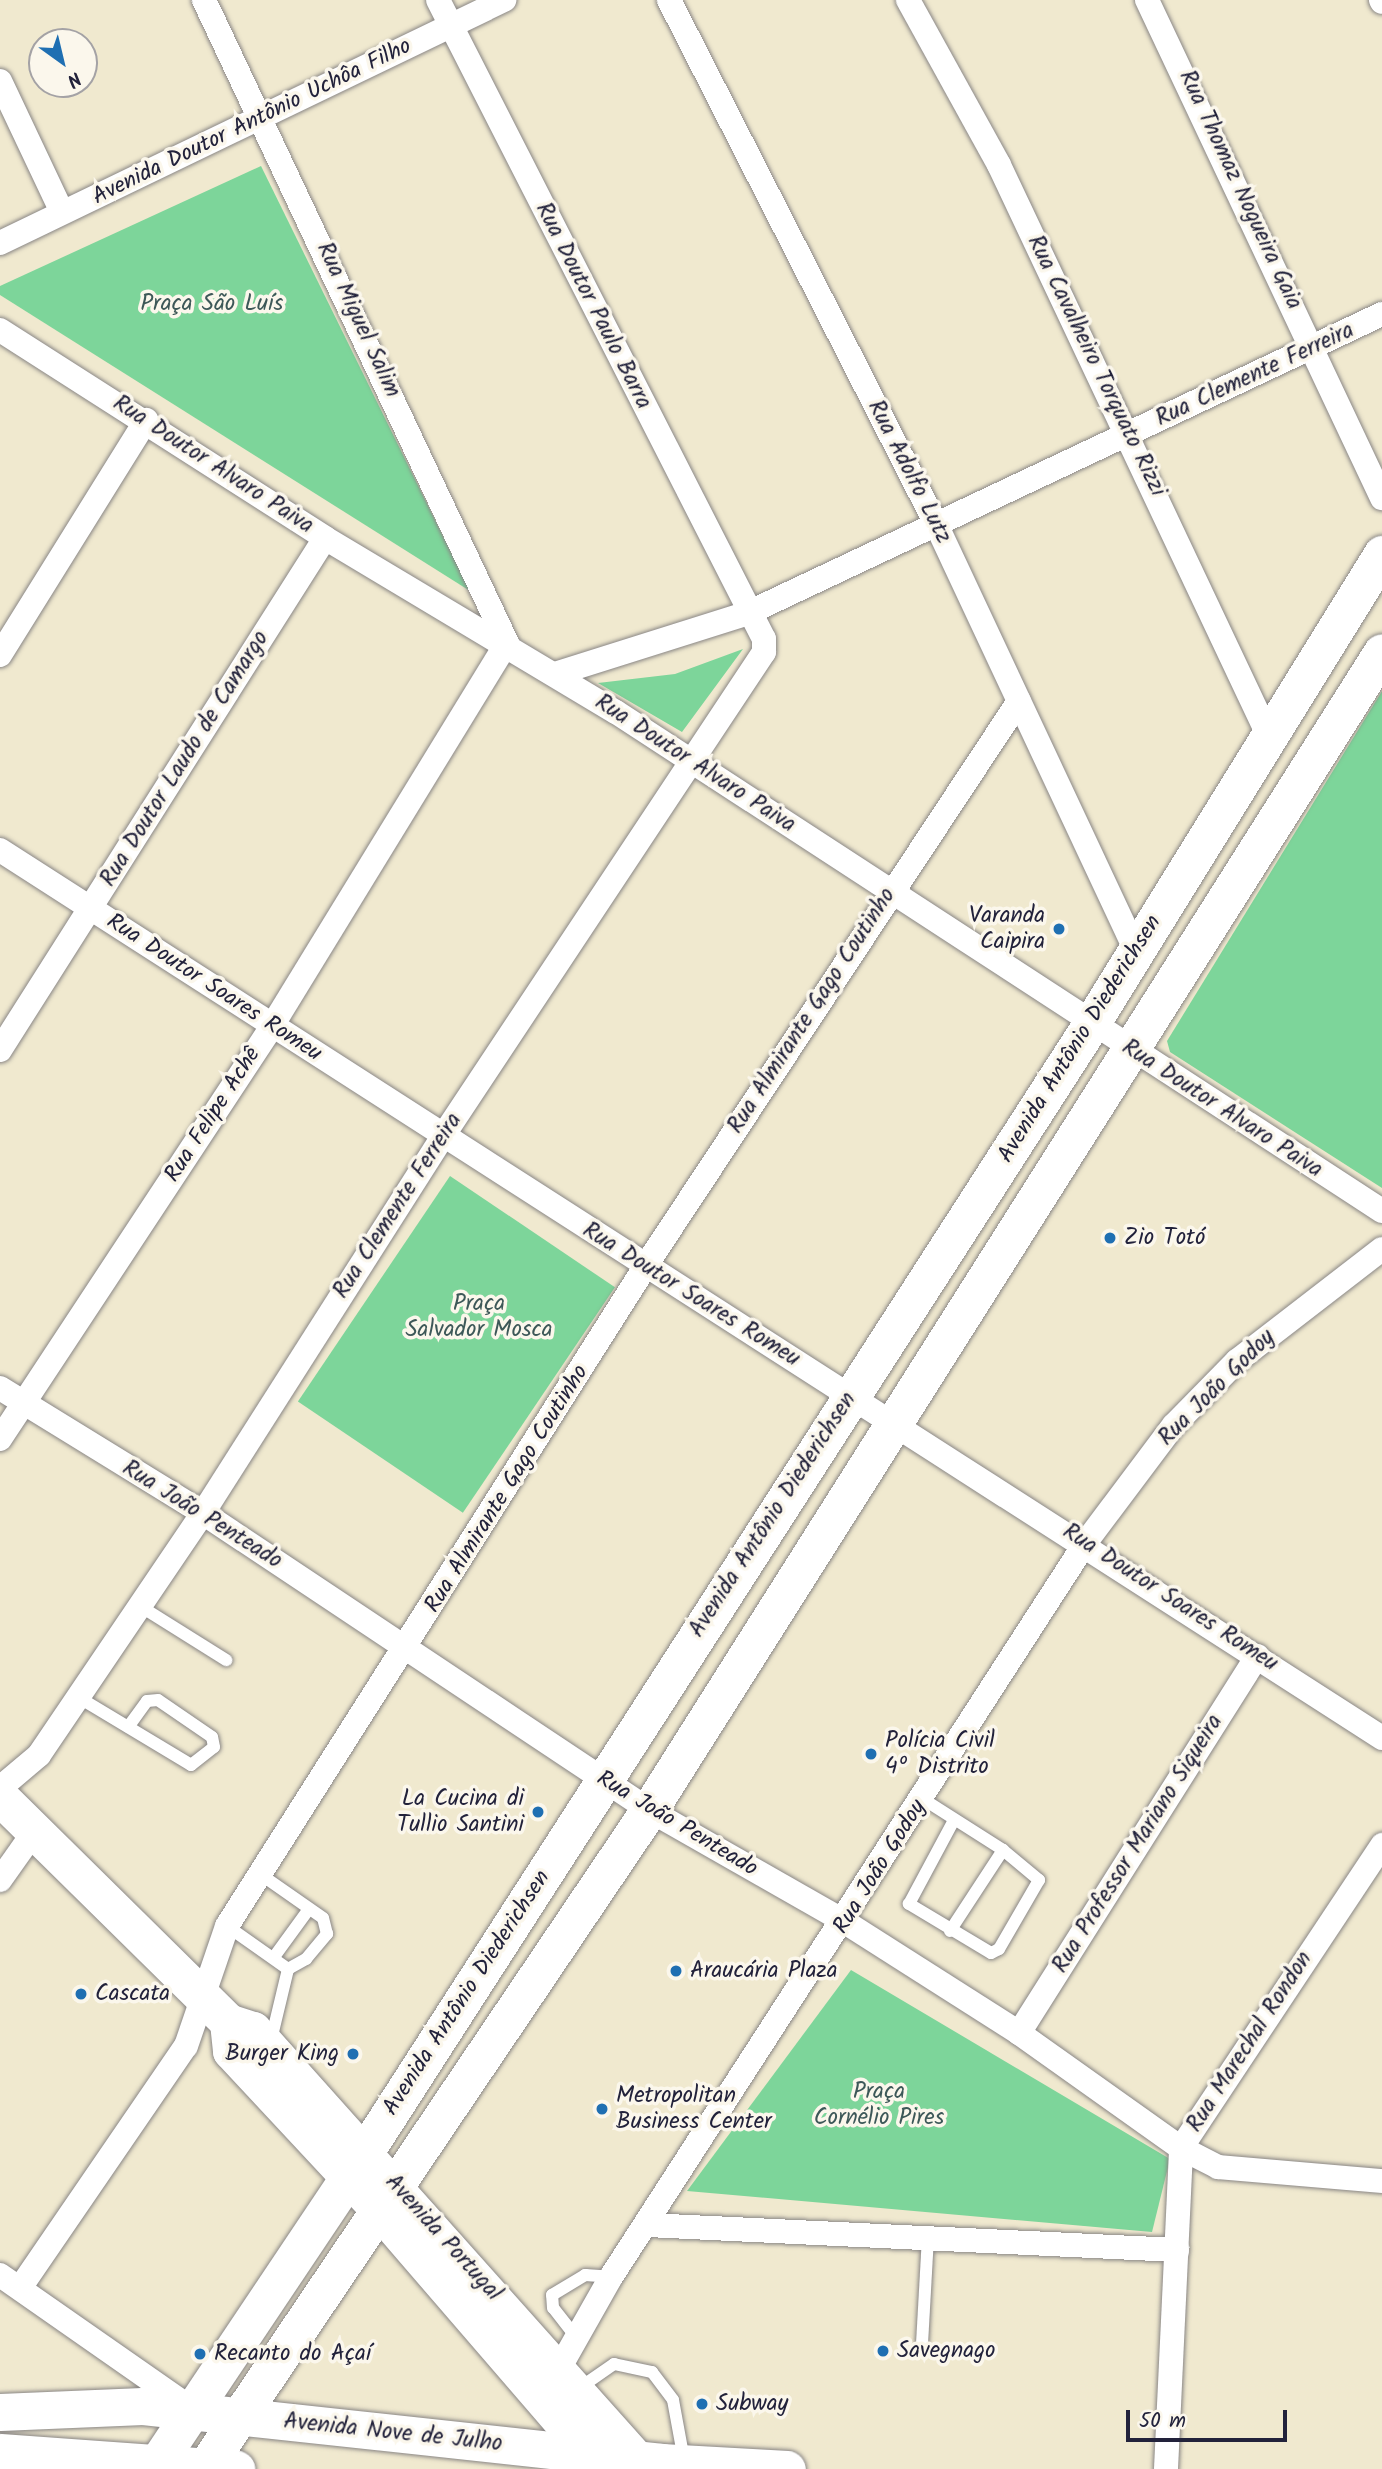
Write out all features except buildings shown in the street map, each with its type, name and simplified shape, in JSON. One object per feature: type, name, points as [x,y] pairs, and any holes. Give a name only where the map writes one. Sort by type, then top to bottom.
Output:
[{"type":"main road","name":"Avenida Antônio Diederichsen","points":[[154,2466],[195,2410],[357,2164],[850,1394],[1091,1024],[1382,554]]},
{"type":"main road","name":"Avenida Antônio Diederichsen","points":[[215,2468],[239,2416],[389,2200],[649,1810],[891,1419],[1382,652]]},
{"type":"main road","name":"Avenida Portugal","points":[[0,1797],[228,2022],[253,2030],[270,2048],[357,2164],[619,2463]]},
{"type":"main road","name":"Avenida Portugal","points":[[228,2022],[231,2051],[357,2164]]},
{"type":"main road","name":"Avenida Portugal","points":[[389,2200],[571,2364],[619,2463]]},
{"type":"main road","points":[[0,2394],[143,2406]]},
{"type":"main road","name":"Avenida Nove de Julho","points":[[0,2413],[143,2406],[195,2410],[619,2463],[787,2469]]},
{"type":"main road","points":[[0,2452],[154,2466],[215,2468]]},
{"type":"street","name":"Rua Miguel Salim","points":[[204,0],[263,120],[506,642]]},
{"type":"street","name":"Rua Doutor Paulo Barra","points":[[438,0],[748,613]]},
{"type":"street","name":"Avenida Doutor Antônio Uchôa Filho","points":[[0,243],[263,120],[505,0]]},
{"type":"street","name":"Rua Adolfo Lutz","points":[[669,0],[936,524],[1136,950]]},
{"type":"street","name":"Rua Cavalheiro Torquato Rizzi","points":[[908,0],[963,93],[1130,435],[1269,739]]},
{"type":"street","name":"Rua Thomaz Nogueira Gaia","points":[[1147,0],[1315,348],[1382,498]]},
{"type":"street","points":[[0,81],[62,212]]},
{"type":"street","name":"Rua Clemente Ferreira","points":[[555,674],[748,613],[1315,348],[1382,314]]},
{"type":"street","name":"Rua Doutor Alvaro Paiva","points":[[0,330],[146,420],[325,538],[506,642],[891,890],[1128,1049],[1382,1211]]},
{"type":"street","points":[[0,655],[146,420]]},
{"type":"street","name":"Rua Doutor Laudo de Camargo","points":[[0,1050],[325,538]]},
{"type":"street","name":"Rua Clemente Ferreira","points":[[0,1788],[39,1755],[203,1513],[443,1136],[688,760],[764,652],[748,613]]},
{"type":"street","name":"Rua Felipe Achê","points":[[0,1439],[272,1026],[506,642]]},
{"type":"street","name":"Rua Almirante Gago Coutinho","points":[[10,2281],[186,2046],[201,1995],[227,1926],[407,1649],[645,1267],[891,890],[1019,701]]},
{"type":"street","name":"Rua Doutor Soares Romeu","points":[[0,850],[645,1267],[1086,1542],[1382,1738]]},
{"type":"street","name":"Rua João Godoy","points":[[571,2364],[611,2277],[845,1922],[1086,1542],[1174,1425],[1237,1361],[1382,1249]]},
{"type":"street","name":"Rua João Penteado","points":[[0,1388],[203,1513],[649,1810],[845,1922],[1019,2033],[1181,2148],[1218,2167],[1382,2181]]},
{"type":"street","name":"Rua Professor Mariano Siqueira","points":[[1019,2033],[1257,1656]]},
{"type":"street","points":[[0,1880],[34,1832]]},
{"type":"street","name":"Rua Marechal Rondon","points":[[1166,2469],[1181,2148],[1382,1845]]},
{"type":"street","points":[[647,2225],[1177,2250]]},
{"type":"street","points":[[10,2281],[195,2410]]},
{"type":"lane","points":[[139,1606],[226,1660]]},
{"type":"lane","points":[[78,1697],[191,1765],[214,1747],[212,1737],[158,1700],[147,1701],[128,1727]]},
{"type":"lane","points":[[923,1799],[1003,1850],[1039,1880],[999,1949],[982,1951],[950,1931],[908,1898],[954,1820]]},
{"type":"lane","points":[[950,1931],[1003,1850]]},
{"type":"lane","points":[[260,1874],[323,1918],[327,1934],[306,1959],[288,1969],[270,2048]]},
{"type":"lane","points":[[274,1957],[309,1909]]},
{"type":"lane","points":[[227,1926],[288,1969]]},
{"type":"lane","points":[[922,2344],[928,2238]]},
{"type":"lane","points":[[611,2277],[585,2275],[552,2295],[553,2308],[571,2364],[614,2364],[652,2372],[673,2400],[685,2464]]},
{"type":"green space","name":"Praça São Luís","points":[[261,166],[470,591],[0,295],[0,286]]},
{"type":"green space","points":[[743,649],[682,732],[598,683],[675,674]]},
{"type":"green space","points":[[1382,691],[1382,1188],[1170,1052],[1167,1041]]},
{"type":"green space","name":"Praça Salvador Mosca","points":[[450,1176],[615,1287],[463,1513],[298,1401]]},
{"type":"green space","name":"Praça Cornélio Pires","points":[[851,1970],[1170,2159],[1152,2232],[687,2191]]},
{"type":"place","name":"Varanda Caipira","points":[[1059,929]]},
{"type":"place","name":"Zio Totó","points":[[1110,1238]]},
{"type":"place","name":"Polícia Civil 4º Distrito","points":[[871,1754]]},
{"type":"place","name":"La Cucina di Tullio Santini","points":[[538,1812]]},
{"type":"place","name":"Araucária Plaza","points":[[676,1971]]},
{"type":"place","name":"Cascata","points":[[81,1994]]},
{"type":"place","name":"Burger King","points":[[353,2054]]},
{"type":"place","name":"Metropolitan Business Center","points":[[602,2109]]},
{"type":"place","name":"Savegnago","points":[[883,2351]]},
{"type":"place","name":"Recanto do Açaí","points":[[200,2354]]},
{"type":"place","name":"Subway","points":[[702,2404]]}]
